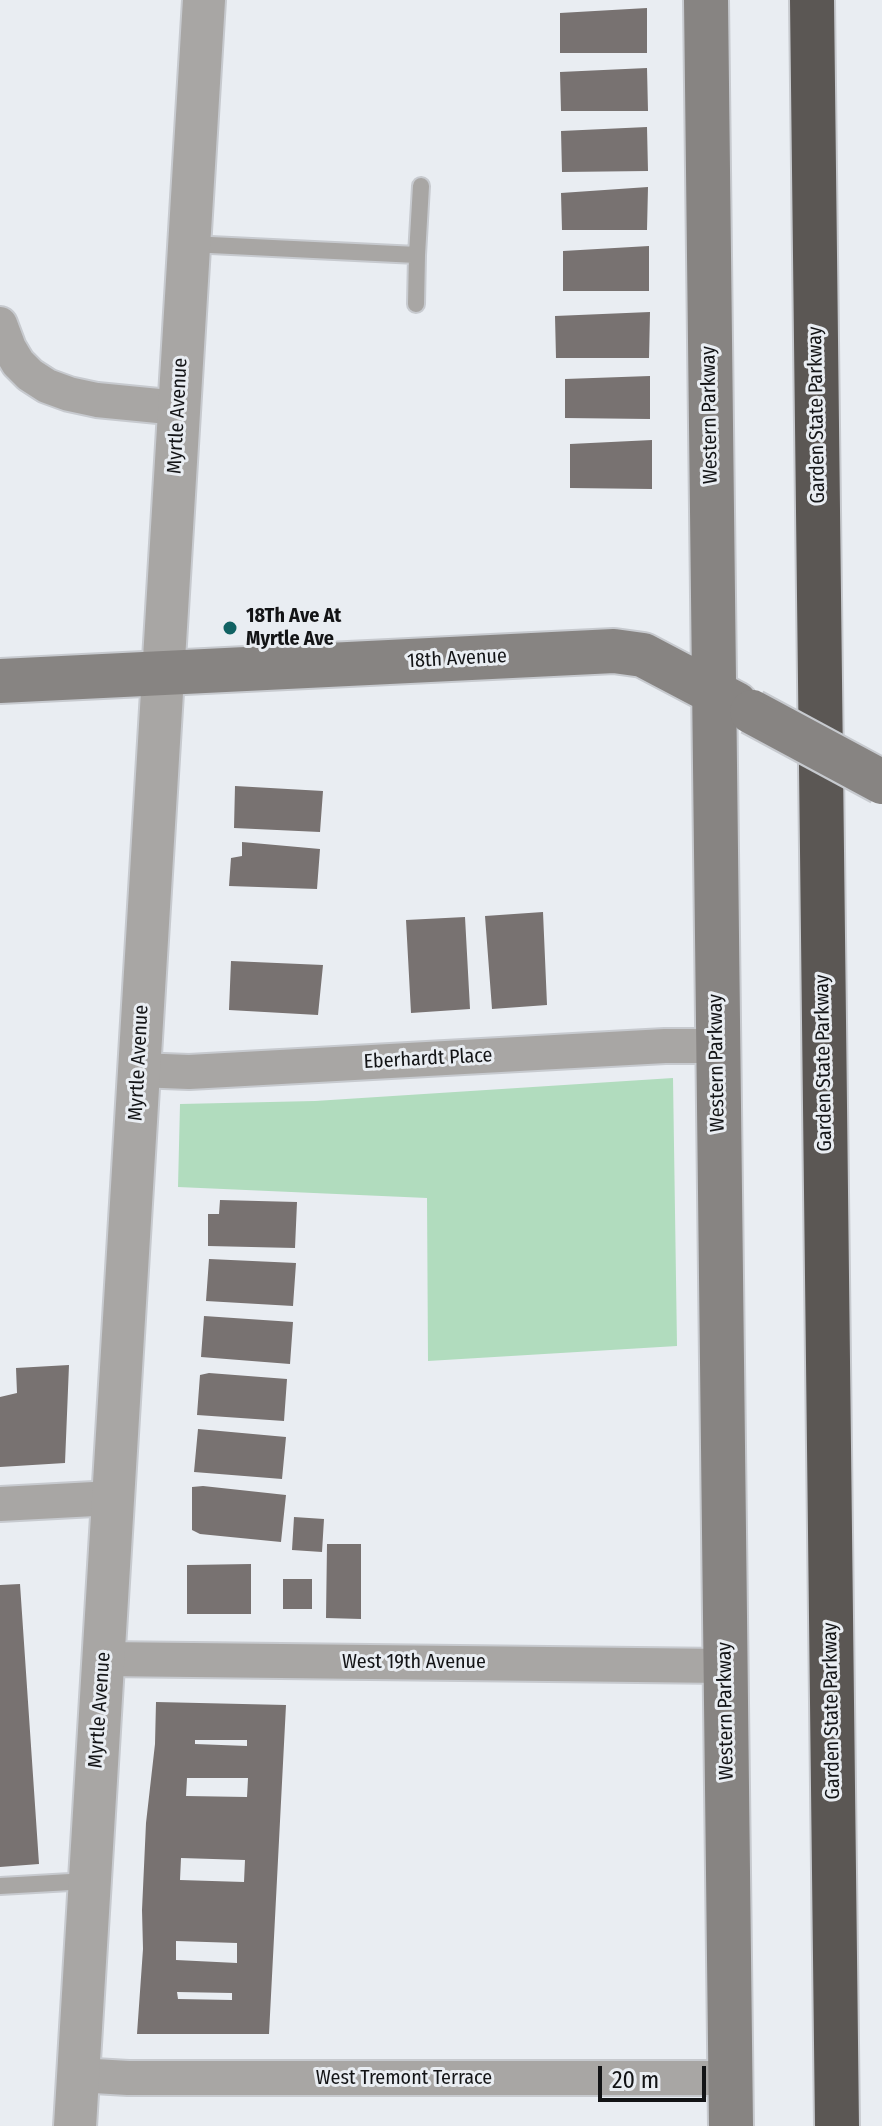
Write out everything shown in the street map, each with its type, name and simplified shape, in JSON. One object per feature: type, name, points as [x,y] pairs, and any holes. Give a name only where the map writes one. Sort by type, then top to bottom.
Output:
[{"type":"highway","name":"Garden State Parkway","points":[[812,0],[837,2126]]},
{"type":"main road","name":"Western Parkway","points":[[706,0],[731,2126]]},
{"type":"main road","name":"18th Avenue","points":[[0,681],[614,651],[643,655],[882,782]]},
{"type":"street","name":"Myrtle Avenue","points":[[75,2126],[204,0]]},
{"type":"street","points":[[0,324],[18,363],[47,386],[97,400],[179,408]]},
{"type":"street","name":"Eberhardt Place","points":[[138,1070],[189,1072],[665,1046],[717,1046]]},
{"type":"street","points":[[0,1504],[113,1498]]},
{"type":"street","name":"West 19th Avenue","points":[[103,1659],[726,1666]]},
{"type":"street","name":"West Tremont Terrace","points":[[78,2075],[128,2078],[730,2078]]},
{"type":"lane","points":[[416,304],[421,186]]},
{"type":"lane","points":[[189,244],[417,255]]},
{"type":"lane","points":[[0,1886],[89,1881]]},
{"type":"green space","points":[[673,1078],[677,1346],[428,1361],[427,1198],[178,1187],[180,1104],[315,1101]]},
{"type":"building","points":[[647,8],[647,53],[560,53],[560,13]]},
{"type":"building","points":[[647,68],[648,111],[561,111],[560,72]]},
{"type":"building","points":[[647,127],[648,171],[562,172],[561,131]]},
{"type":"building","points":[[648,187],[647,230],[562,230],[561,193]]},
{"type":"building","points":[[649,246],[649,291],[563,291],[563,251]]},
{"type":"building","points":[[650,312],[649,358],[556,358],[555,316]]},
{"type":"building","points":[[650,376],[650,419],[565,418],[565,379]]},
{"type":"building","points":[[652,440],[652,489],[570,488],[570,444]]},
{"type":"building","points":[[235,786],[323,791],[320,832],[234,828]]},
{"type":"building","points":[[242,842],[320,849],[317,889],[229,886],[231,858],[242,856]]},
{"type":"building","points":[[543,912],[547,1005],[492,1009],[485,916]]},
{"type":"building","points":[[465,917],[470,1009],[411,1013],[406,920]]},
{"type":"building","points":[[231,961],[323,965],[318,1015],[229,1010]]},
{"type":"building","points":[[220,1200],[297,1202],[295,1248],[208,1246],[208,1214],[219,1214]]},
{"type":"building","points":[[209,1259],[296,1263],[293,1306],[206,1301]]},
{"type":"building","points":[[204,1316],[293,1322],[290,1364],[201,1357]]},
{"type":"building","points":[[69,1365],[65,1463],[0,1467],[0,1397],[17,1393],[16,1368]]},
{"type":"building","points":[[209,1373],[287,1379],[284,1421],[197,1415],[200,1375]]},
{"type":"building","points":[[198,1429],[286,1437],[282,1479],[194,1472]]},
{"type":"building","points":[[192,1487],[286,1495],[281,1542],[200,1534],[192,1530]]},
{"type":"building","points":[[294,1517],[324,1519],[322,1552],[292,1550]]},
{"type":"building","points":[[327,1544],[361,1544],[361,1619],[326,1618]]},
{"type":"building","points":[[251,1564],[251,1614],[187,1614],[187,1565]]},
{"type":"building","points":[[283,1579],[312,1579],[312,1609],[283,1609]]},
{"type":"building","points":[[20,1584],[39,1864],[0,1867],[0,1585]]},
{"type":"building","points":[[156,1702],[286,1705],[269,2034],[137,2034],[146,1823],[155,1744]],"holes":[[[195,1740],[247,1740],[247,1746],[195,1744]],[[187,1778],[248,1778],[247,1797],[186,1796]],[[181,1858],[245,1860],[244,1882],[180,1880]],[[176,1941],[237,1943],[237,1963],[176,1960]],[[177,1992],[232,1993],[232,2000],[178,1999]]]},
{"type":"place","name":"18Th Ave At Myrtle Ave","points":[[230,628]]}]
